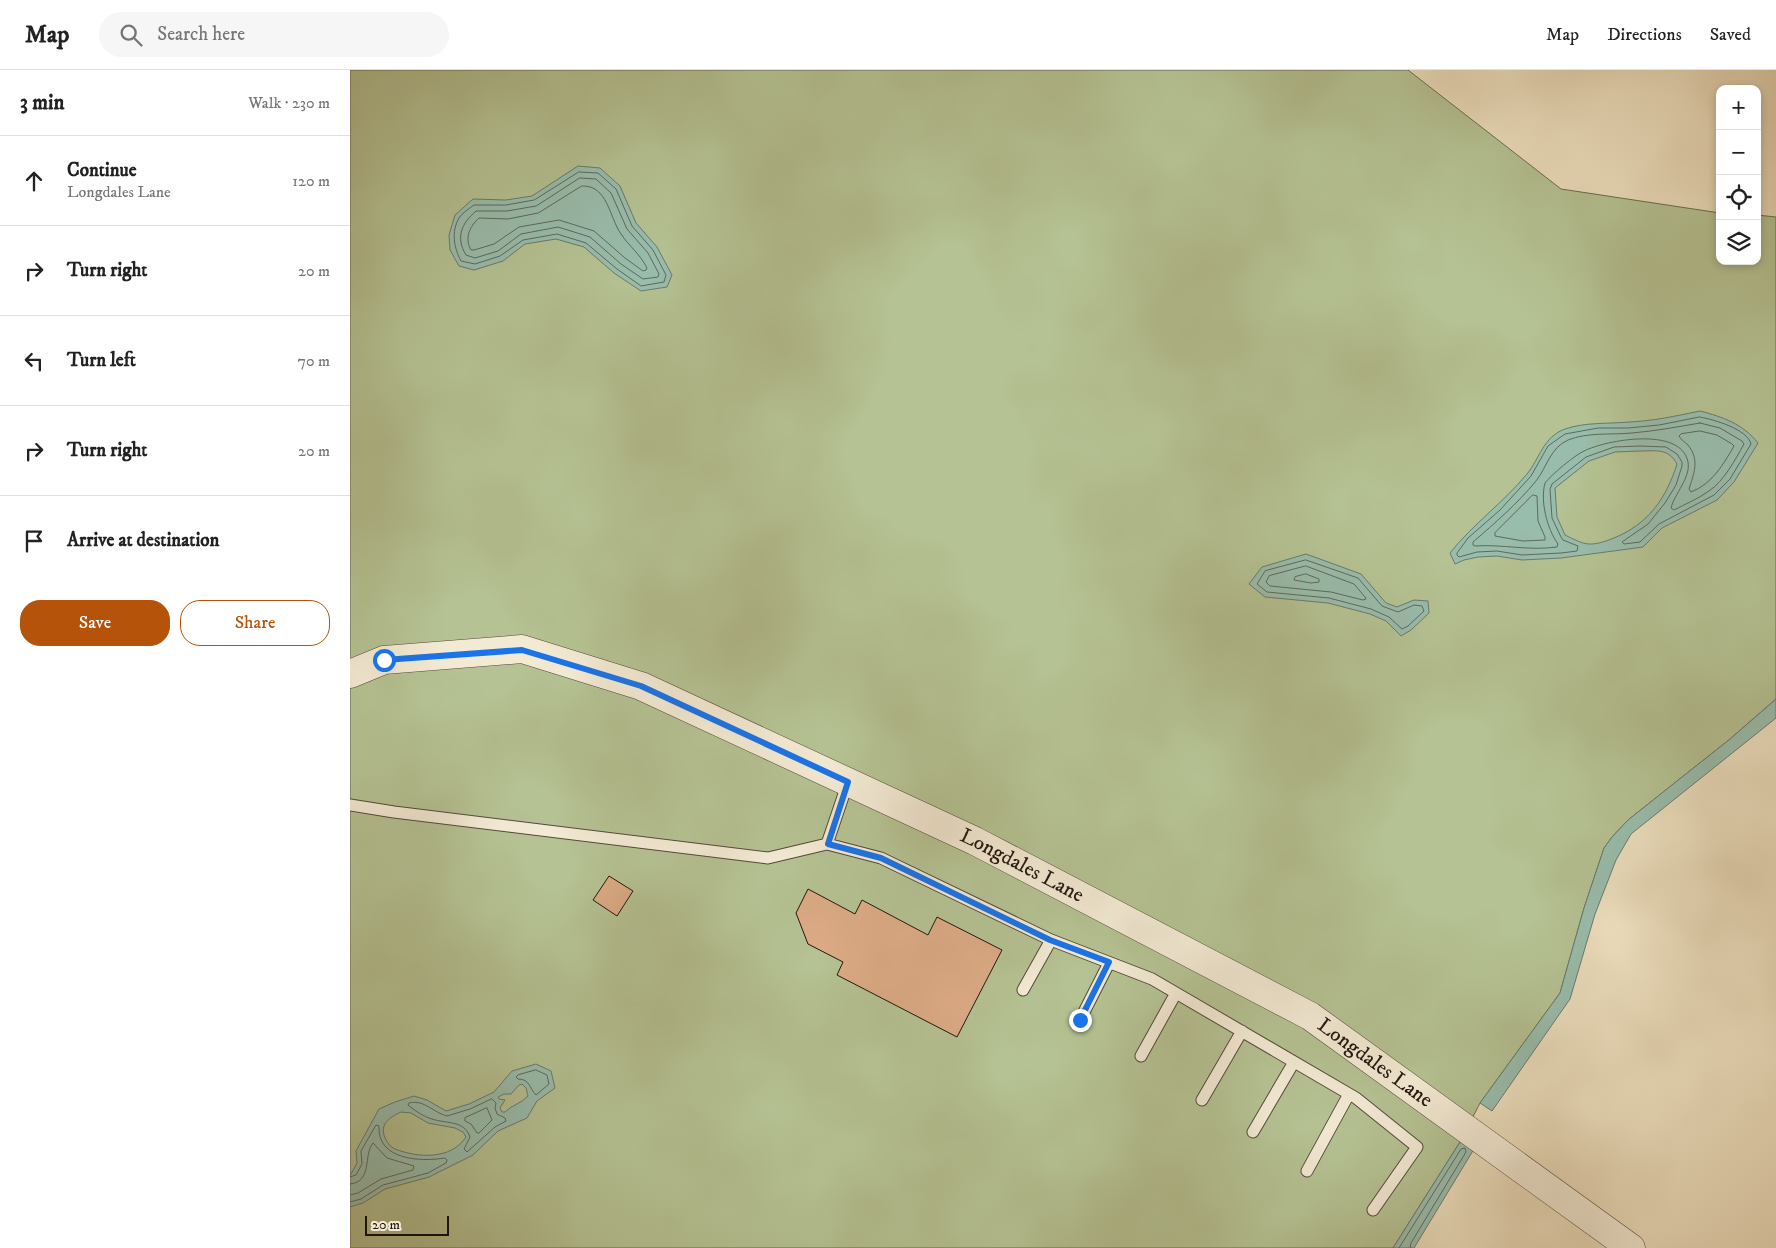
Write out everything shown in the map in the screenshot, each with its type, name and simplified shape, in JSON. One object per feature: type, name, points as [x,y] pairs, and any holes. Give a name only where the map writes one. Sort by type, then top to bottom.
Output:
[{"type":"street","name":"Longdales Lane","points":[[350,674],[384,660],[522,650],[641,686],[975,840],[1310,1016],[1631,1248]]},
{"type":"lane","points":[[828,844],[848,782]]},
{"type":"lane","points":[[350,805],[768,858],[828,844],[881,858],[1050,940],[1152,980],[1349,1094],[1417,1147],[1373,1210]]},
{"type":"lane","points":[[1023,990],[1050,940]]},
{"type":"lane","points":[[1080,1020],[1109,962]]},
{"type":"lane","points":[[1141,1056],[1176,993]]},
{"type":"lane","points":[[1202,1100],[1242,1031]]},
{"type":"lane","points":[[1253,1132],[1294,1062]]},
{"type":"lane","points":[[1307,1171],[1349,1094]]},
{"type":"shaded area","points":[[350,70],[1408,70],[1561,189],[1716,212],[1716,265],[1761,265],[1761,215],[1776,217],[1776,699],[1730,739],[1628,820],[1604,848],[1584,908],[1560,993],[1480,1103],[1460,1142],[1393,1248],[350,1248]]},
{"type":"water","points":[[578,166],[600,168],[620,186],[636,223],[657,247],[672,275],[667,287],[641,291],[614,273],[584,247],[556,239],[525,244],[503,261],[474,270],[459,266],[450,250],[449,235],[455,215],[473,199],[506,200],[532,196]]},
{"type":"water","points":[[1700,411],[1732,422],[1746,431],[1758,443],[1734,482],[1717,500],[1662,528],[1643,547],[1561,558],[1522,560],[1497,556],[1478,557],[1455,564],[1450,553],[1468,532],[1518,485],[1543,448],[1558,433],[1581,425],[1647,421]],"holes":[[[1657,451],[1666,453],[1674,459],[1677,464],[1673,477],[1661,499],[1646,518],[1614,538],[1591,544],[1583,543],[1565,535],[1557,517],[1555,488],[1589,461],[1615,452]]]},
{"type":"water","points":[[1306,554],[1361,574],[1386,603],[1397,607],[1414,600],[1428,601],[1429,613],[1411,630],[1401,636],[1386,621],[1370,614],[1328,603],[1265,597],[1249,584],[1262,567]]},
{"type":"water","points":[[1776,699],[1776,718],[1631,834],[1616,860],[1595,914],[1570,999],[1492,1111],[1480,1103],[1560,993],[1584,908],[1604,848],[1612,837],[1628,820],[1730,739]]},
{"type":"water","points":[[536,1064],[551,1071],[555,1088],[537,1101],[527,1118],[498,1131],[473,1155],[429,1177],[385,1189],[363,1203],[350,1207],[350,1176],[357,1163],[356,1151],[379,1109],[414,1096],[427,1100],[446,1111],[469,1104],[494,1092],[512,1071]],"holes":[[[522,1084],[526,1088],[528,1096],[505,1112],[502,1112],[500,1108],[505,1100],[498,1097],[504,1094],[511,1094]],[[401,1112],[411,1113],[428,1123],[455,1128],[463,1132],[466,1137],[452,1150],[434,1155],[414,1154],[395,1149],[390,1146],[385,1138],[383,1129],[393,1116]]]},
{"type":"water","points":[[1460,1142],[1468,1144],[1474,1149],[1414,1248],[1393,1248]]},
{"type":"building","points":[[609,876],[633,891],[617,916],[593,900]]},
{"type":"building","points":[[808,889],[855,914],[862,900],[928,935],[937,917],[1002,950],[957,1037],[837,975],[843,962],[808,944],[796,913]]},
{"type":"route","points":[[384,660],[522,650],[641,686],[848,782],[828,844],[881,858],[1050,940],[1109,962],[1080,1020]]}]
